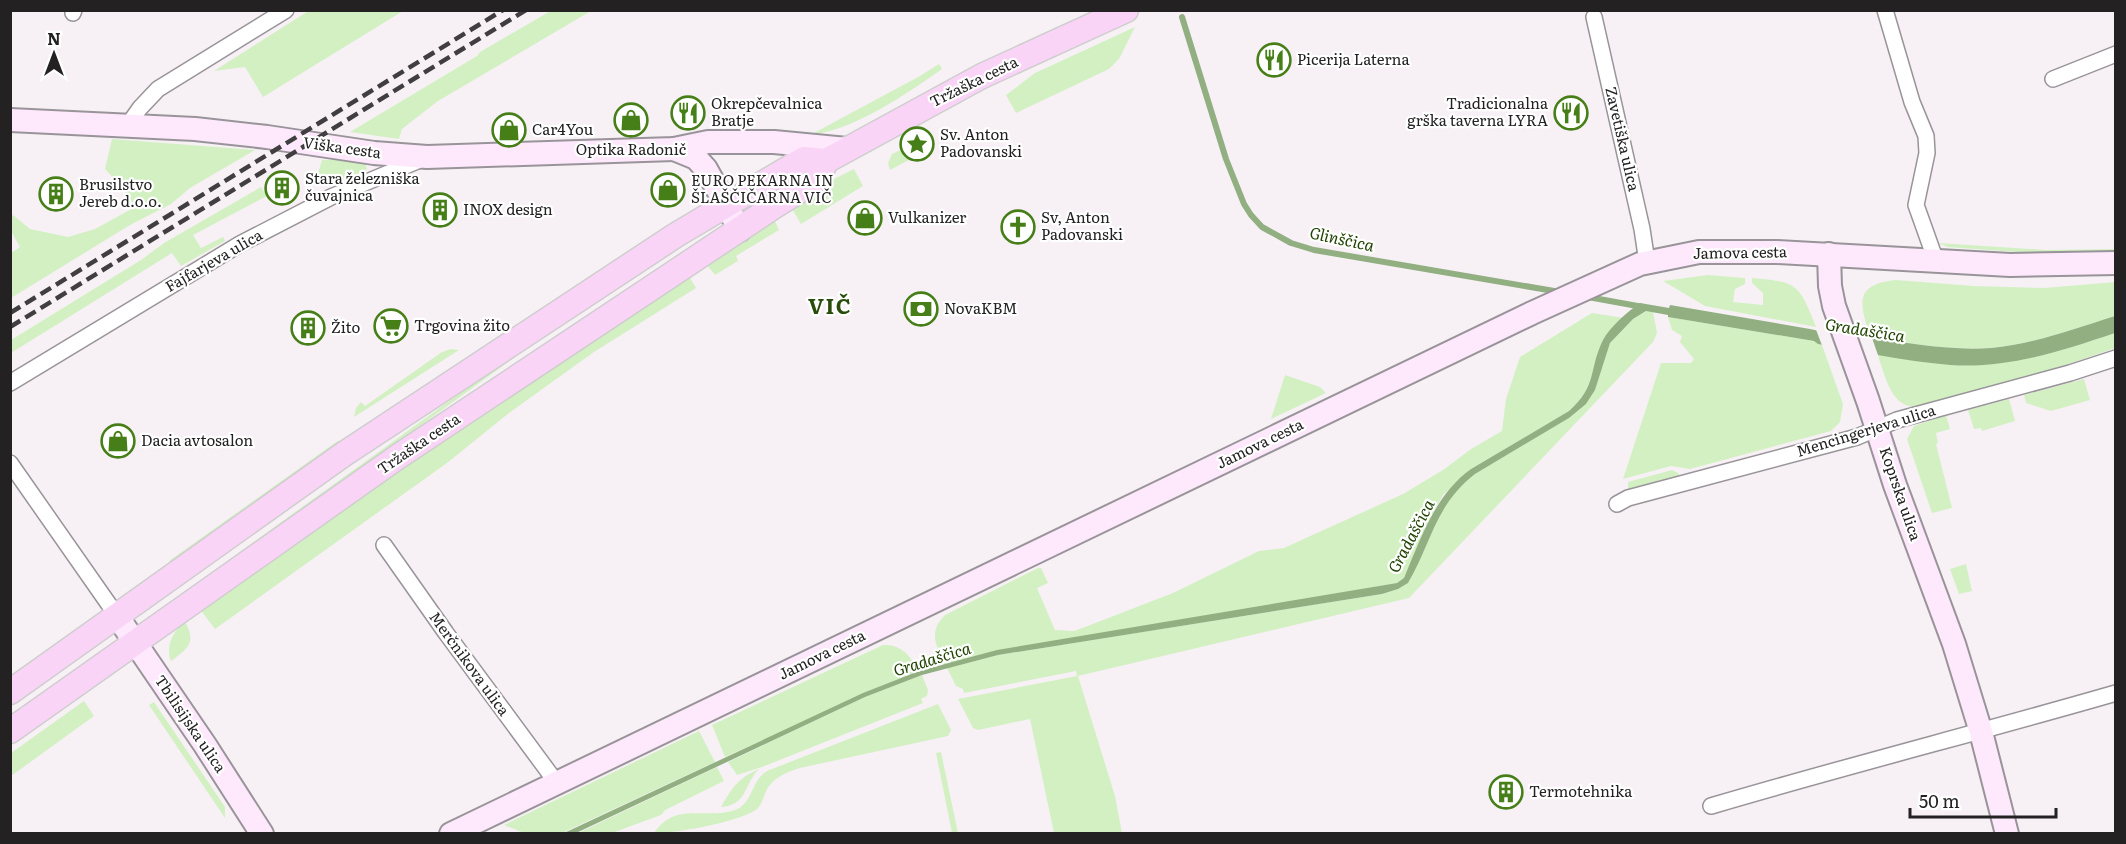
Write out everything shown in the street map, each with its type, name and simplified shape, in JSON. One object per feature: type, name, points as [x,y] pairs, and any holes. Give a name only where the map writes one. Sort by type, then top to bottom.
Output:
[{"type":"main road","name":"Tržaška cesta","points":[[10,692],[345,454],[577,299],[726,205],[804,159],[836,155],[982,76],[1126,10]]},
{"type":"main road","name":"Tržaška cesta","points":[[10,731],[396,458],[818,179],[836,155]]},
{"type":"street","points":[[128,125],[158,89],[286,10]]},
{"type":"street","points":[[1885,10],[1912,102],[1926,136],[1927,153],[1916,205],[1936,261]]},
{"type":"street","name":"Zavetiška ulica","points":[[1594,17],[1642,229],[1647,262]]},
{"type":"street","points":[[2053,79],[2115,54]]},
{"type":"street","name":"Viška cesta","points":[[10,120],[238,133],[374,153],[427,157],[674,149],[708,142],[786,141],[836,155]]},
{"type":"street","name":"Viška cesta","points":[[674,149],[696,158],[706,169],[740,231]]},
{"type":"street","name":"Fajfarjeva ulica","points":[[10,383],[240,244],[331,197],[427,157]]},
{"type":"street","name":"Jamova cesta","points":[[451,834],[1532,313],[1608,277],[1647,262],[1680,254],[1724,251],[1829,254],[2010,265],[2115,263]]},
{"type":"street","name":"Koprska ulica","points":[[1829,254],[1830,286],[1834,306],[1895,485],[1954,644],[1981,732],[2007,834]]},
{"type":"street","name":"Mencingerjeva ulica","points":[[1617,504],[1628,498],[1857,437],[1897,420],[2070,373],[2115,358]]},
{"type":"street","points":[[10,463],[117,616]]},
{"type":"street","name":"Merčnikova ulica","points":[[384,545],[556,782]]},
{"type":"street","name":"Tbilisijska ulica","points":[[117,616],[205,745],[262,834]]},
{"type":"street","points":[[1711,806],[2115,693]]},
{"type":"shaded area","points":[[310,10],[403,11],[263,97],[245,67],[214,71]]},
{"type":"shaded area","points":[[552,10],[591,11],[438,101],[402,129],[399,139],[350,132],[477,56],[480,52]]},
{"type":"shaded area","points":[[1135,27],[1119,59],[1109,69],[1016,113],[1006,95],[1035,73]]},
{"type":"shaded area","points":[[939,64],[942,69],[914,89],[862,119],[827,132],[812,134],[920,76]]},
{"type":"shaded area","points":[[112,139],[255,150],[190,188],[171,204],[130,225],[11,298],[11,253],[20,247],[11,231],[13,215],[30,229],[68,237],[95,229],[135,207],[121,186],[105,169]]},
{"type":"shaded area","points":[[919,141],[924,152],[890,170],[888,163],[892,154]]},
{"type":"shaded area","points":[[344,159],[365,164],[367,168],[365,172],[333,183],[317,177],[322,160]]},
{"type":"shaded area","points":[[854,169],[863,186],[801,224],[791,207],[832,180]]},
{"type":"shaded area","points":[[261,187],[267,196],[193,235],[201,248],[223,237],[225,241],[181,266],[172,253],[11,353],[11,340],[141,260],[164,243]]},
{"type":"shaded area","points":[[774,219],[779,230],[736,256],[738,261],[715,275],[706,264]]},
{"type":"shaded area","points":[[1938,243],[2046,250],[2115,249],[2115,253],[2046,254],[1948,247]]},
{"type":"shaded area","points":[[671,250],[673,252],[522,352],[189,593],[187,590],[520,350]]},
{"type":"shaded area","points":[[1708,275],[1745,278],[1745,284],[1735,289],[1733,302],[1763,305],[1763,293],[1752,283],[1752,278],[1788,284],[1800,294],[1816,327],[1705,306],[1663,281]]},
{"type":"shaded area","points":[[689,276],[696,288],[594,352],[509,413],[447,463],[215,629],[199,608],[309,531]]},
{"type":"shaded area","points":[[1896,280],[2044,288],[2115,282],[2115,316],[2038,340],[1991,348],[1946,347],[1871,338],[1862,307],[1866,292],[1872,286],[1882,282]]},
{"type":"shaded area","name":"Gradaščica","points":[[1640,303],[1669,308],[1670,305],[1871,342],[1871,338],[1976,349],[2023,343],[2115,316],[2115,333],[2034,357],[1971,366],[1916,361],[1867,353],[1818,344],[1814,341],[1668,317],[1668,315],[1646,311],[1633,319],[1610,343],[1595,390],[1586,404],[1569,418],[1475,474],[1451,498],[1408,583],[1398,589],[1382,594],[998,655],[922,675],[865,697],[576,833],[562,834],[863,693],[919,671],[997,650],[1397,583],[1404,578],[1430,518],[1448,491],[1471,469],[1569,411],[1589,385],[1598,351],[1606,335],[1619,320]]},
{"type":"shaded area","points":[[1647,311],[1653,312],[1657,333],[1653,342],[1409,598],[1078,676],[1115,796],[1122,833],[1054,833],[1030,719],[978,730],[973,728],[958,699],[1077,676],[1076,671],[964,693],[963,689],[956,686],[947,668],[998,655],[1382,594],[1408,583],[1435,524],[1451,498],[1475,474],[1569,418],[1586,404],[1595,390],[1610,343],[1633,319]]},
{"type":"shaded area","points":[[1592,313],[1624,318],[1607,334],[1589,387],[1569,411],[1471,469],[1443,495],[1404,578],[1397,583],[944,664],[936,644],[935,633],[945,615],[1038,568],[1041,568],[1048,583],[1037,588],[1055,630],[1074,631],[1173,593],[1259,551],[1284,548],[1403,494],[1502,431],[1506,399],[1520,357]]},
{"type":"shaded area","points":[[1668,317],[1814,341],[1822,345],[1843,404],[1840,422],[1831,431],[1690,469],[1671,466],[1623,479],[1661,363],[1691,363],[1694,359],[1680,342],[1682,336],[1672,330]]},
{"type":"shaded area","points":[[2115,333],[2115,348],[2060,367],[1913,407],[1905,405],[1893,394],[1877,354],[1951,365],[1994,364],[2055,352]]},
{"type":"shaded area","points":[[451,349],[459,350],[354,417],[356,408],[361,402],[365,406],[442,352]]},
{"type":"shaded area","points":[[1285,375],[1320,387],[1326,393],[1271,419]]},
{"type":"shaded area","points":[[2084,379],[2090,400],[2051,411],[2026,403],[2024,395]]},
{"type":"shaded area","points":[[2009,399],[2015,421],[1982,431],[1981,428],[1974,429],[1968,410]]},
{"type":"shaded area","points":[[1946,415],[1950,429],[1936,433],[1938,443],[1936,444],[1952,508],[1932,513],[1907,439],[1914,426]]},
{"type":"shaded area","points":[[339,440],[337,445],[172,565],[169,561]]},
{"type":"shaded area","points":[[1672,470],[1680,476],[1628,490],[1628,482]]},
{"type":"shaded area","points":[[1966,564],[1972,591],[1959,594],[1950,569]]},
{"type":"shaded area","points":[[184,620],[190,634],[189,644],[171,661],[170,644]]},
{"type":"shaded area","points":[[883,645],[900,649],[909,656],[919,671],[725,757],[712,725]]},
{"type":"shaded area","points":[[922,675],[928,690],[927,696],[921,699],[923,703],[737,775],[728,762],[865,697]]},
{"type":"shaded area","points":[[84,701],[94,716],[11,776],[11,753]]},
{"type":"shaded area","points":[[154,702],[225,807],[225,818],[149,705]]},
{"type":"shaded area","points":[[938,704],[951,730],[948,736],[800,768],[772,782],[758,808],[751,813],[708,826],[654,833],[662,823],[681,814],[724,813],[735,810],[745,803],[758,780],[767,771]]},
{"type":"shaded area","points":[[699,731],[715,762],[562,833],[524,833],[504,825]]},
{"type":"shaded area","points":[[941,752],[958,833],[952,833],[936,753]]},
{"type":"shaded area","points":[[717,767],[724,781],[665,810],[661,815],[612,833],[576,834]]},
{"type":"shaded area","points":[[759,769],[741,798],[730,805],[721,807],[736,784]]},
{"type":"pier","points":[[1815,327],[1868,338],[1871,335],[1879,358],[1823,348]]},
{"type":"waterway","name":"Glinščica","points":[[1182,17],[1226,159],[1244,204],[1262,227],[1291,243],[1314,250],[1560,292]]},
{"type":"waterway","name":"Glinščica","points":[[1588,297],[1643,307]]},
{"type":"railway","points":[[10,313],[503,10]]},
{"type":"railway","points":[[10,327],[526,10]]},
{"type":"place","name":"Picerija Laterna","points":[[1274,60]]},
{"type":"place","name":"Okrepčevalnica Bratje","points":[[688,113]]},
{"type":"place","name":"Tradicionalna grška taverna LYRA","points":[[1571,113]]},
{"type":"place","name":"Optika Radonič","points":[[631,120]]},
{"type":"place","name":"Car4You","points":[[509,130]]},
{"type":"place","name":"Sv. Anton Padovanski","points":[[917,144]]},
{"type":"place","name":"Stara železniška čuvajnica","points":[[282,188]]},
{"type":"place","name":"EURO PEKARNA IN ŠLAŠČIČARNA VIČ","points":[[668,190]]},
{"type":"place","name":"Brusilstvo Jereb d.o.o.","points":[[56,194]]},
{"type":"place","name":"INOX design","points":[[440,210]]},
{"type":"place","name":"Vulkanizer","points":[[865,218]]},
{"type":"place","name":"Sv, Anton Padovanski","points":[[1018,227]]},
{"type":"place","name":"NovaKBM","points":[[921,309]]},
{"type":"place","name":"Trgovina žito","points":[[391,326]]},
{"type":"place","name":"Žito","points":[[308,328]]},
{"type":"place","name":"Dacia avtosalon","points":[[118,441]]},
{"type":"place","name":"Termotehnika","points":[[1506,792]]},
{"type":"district","name":"VIČ","points":[[830,307]]}]
